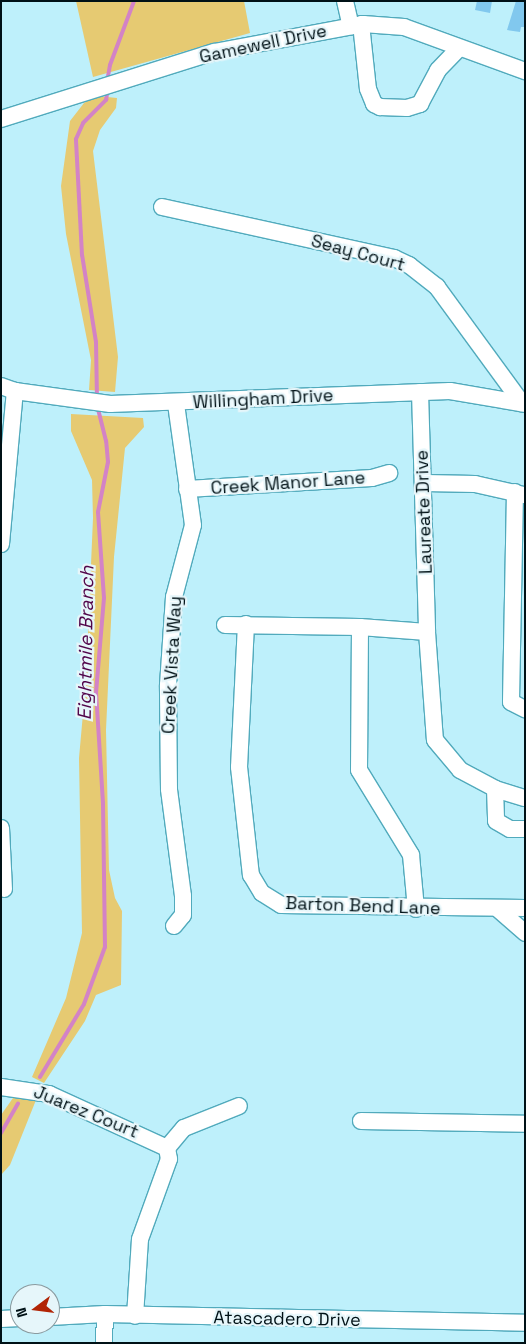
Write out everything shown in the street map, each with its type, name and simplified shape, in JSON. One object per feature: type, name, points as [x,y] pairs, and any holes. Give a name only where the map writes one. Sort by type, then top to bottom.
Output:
[{"type":"street","points":[[345,1],[356,25],[368,89],[374,104],[380,107],[407,108],[420,104],[438,70],[459,48]]},
{"type":"street","name":"Gamewell Drive","points":[[1,119],[117,80],[214,52],[356,25],[404,26],[525,71]]},
{"type":"street","name":"Seay Court","points":[[162,207],[394,258],[409,265],[438,287],[523,403]]},
{"type":"street","points":[[1,544],[8,388]]},
{"type":"street","name":"Willingham Drive","points":[[8,388],[110,404],[176,404],[420,392],[479,394],[523,403]]},
{"type":"street","name":"Laureate Drive","points":[[420,392],[425,483],[427,632],[435,740],[460,770],[495,789],[525,798]]},
{"type":"street","name":"Creek Vista Way","points":[[174,926],[183,915],[183,906],[169,789],[168,685],[174,597],[191,541],[192,525],[176,404]]},
{"type":"street","name":"Creek Manor Lane","points":[[187,489],[372,478],[389,473]]},
{"type":"street","points":[[425,483],[475,484],[520,494],[512,702],[525,709]]},
{"type":"street","name":"Barton Bend Lane","points":[[246,624],[239,767],[251,875],[262,894],[280,905],[499,910],[525,908]]},
{"type":"street","points":[[225,625],[360,627],[427,632]]},
{"type":"street","points":[[360,627],[359,770],[411,855],[416,908]]},
{"type":"street","points":[[495,789],[496,821],[510,828],[525,829]]},
{"type":"street","points":[[1,828],[4,889]]},
{"type":"street","points":[[499,910],[525,933]]},
{"type":"street","name":"Juarez Court","points":[[1,1087],[49,1094],[167,1148]]},
{"type":"street","points":[[135,1316],[140,1240],[169,1159],[167,1148],[184,1128],[239,1106]]},
{"type":"street","points":[[362,1121],[525,1124]]},
{"type":"street","points":[[104,1343],[105,1314]]},
{"type":"street","name":"Atascadero Drive","points":[[60,1316],[105,1314],[525,1323]]},
{"type":"shaded area","points":[[76,1],[244,1],[250,33],[93,77]]},
{"type":"shaded area","points":[[97,96],[117,98],[116,108],[100,130],[93,151],[118,357],[115,392],[89,390],[91,360],[66,234],[61,186],[70,121],[84,103]]},
{"type":"shaded area","points":[[71,414],[143,418],[144,427],[125,448],[114,557],[106,730],[109,870],[115,898],[122,911],[121,985],[96,995],[85,1021],[44,1083],[32,1077],[66,998],[82,933],[79,758],[86,680],[93,518],[92,480],[71,431]]},
{"type":"shaded area","points":[[13,1098],[36,1100],[10,1165],[1,1175],[1,1115]]},
{"type":"building","points":[[477,1],[492,1],[490,13],[475,10]]},
{"type":"building","points":[[516,1],[525,1],[525,27],[521,27],[520,32],[507,30]]},
{"type":"waterway","name":"Eightmile Branch","points":[[107,82],[110,65],[134,1]]},
{"type":"waterway","name":"Eightmile Branch","points":[[97,399],[96,342],[82,255],[76,139],[83,123],[106,100],[108,89]]},
{"type":"waterway","name":"Eightmile Branch","points":[[40,1077],[84,1004],[105,947],[103,803],[96,693],[104,598],[98,512],[108,462],[106,441],[97,406]]},
{"type":"waterway","name":"Eightmile Branch","points":[[1,1133],[18,1104]]}]
